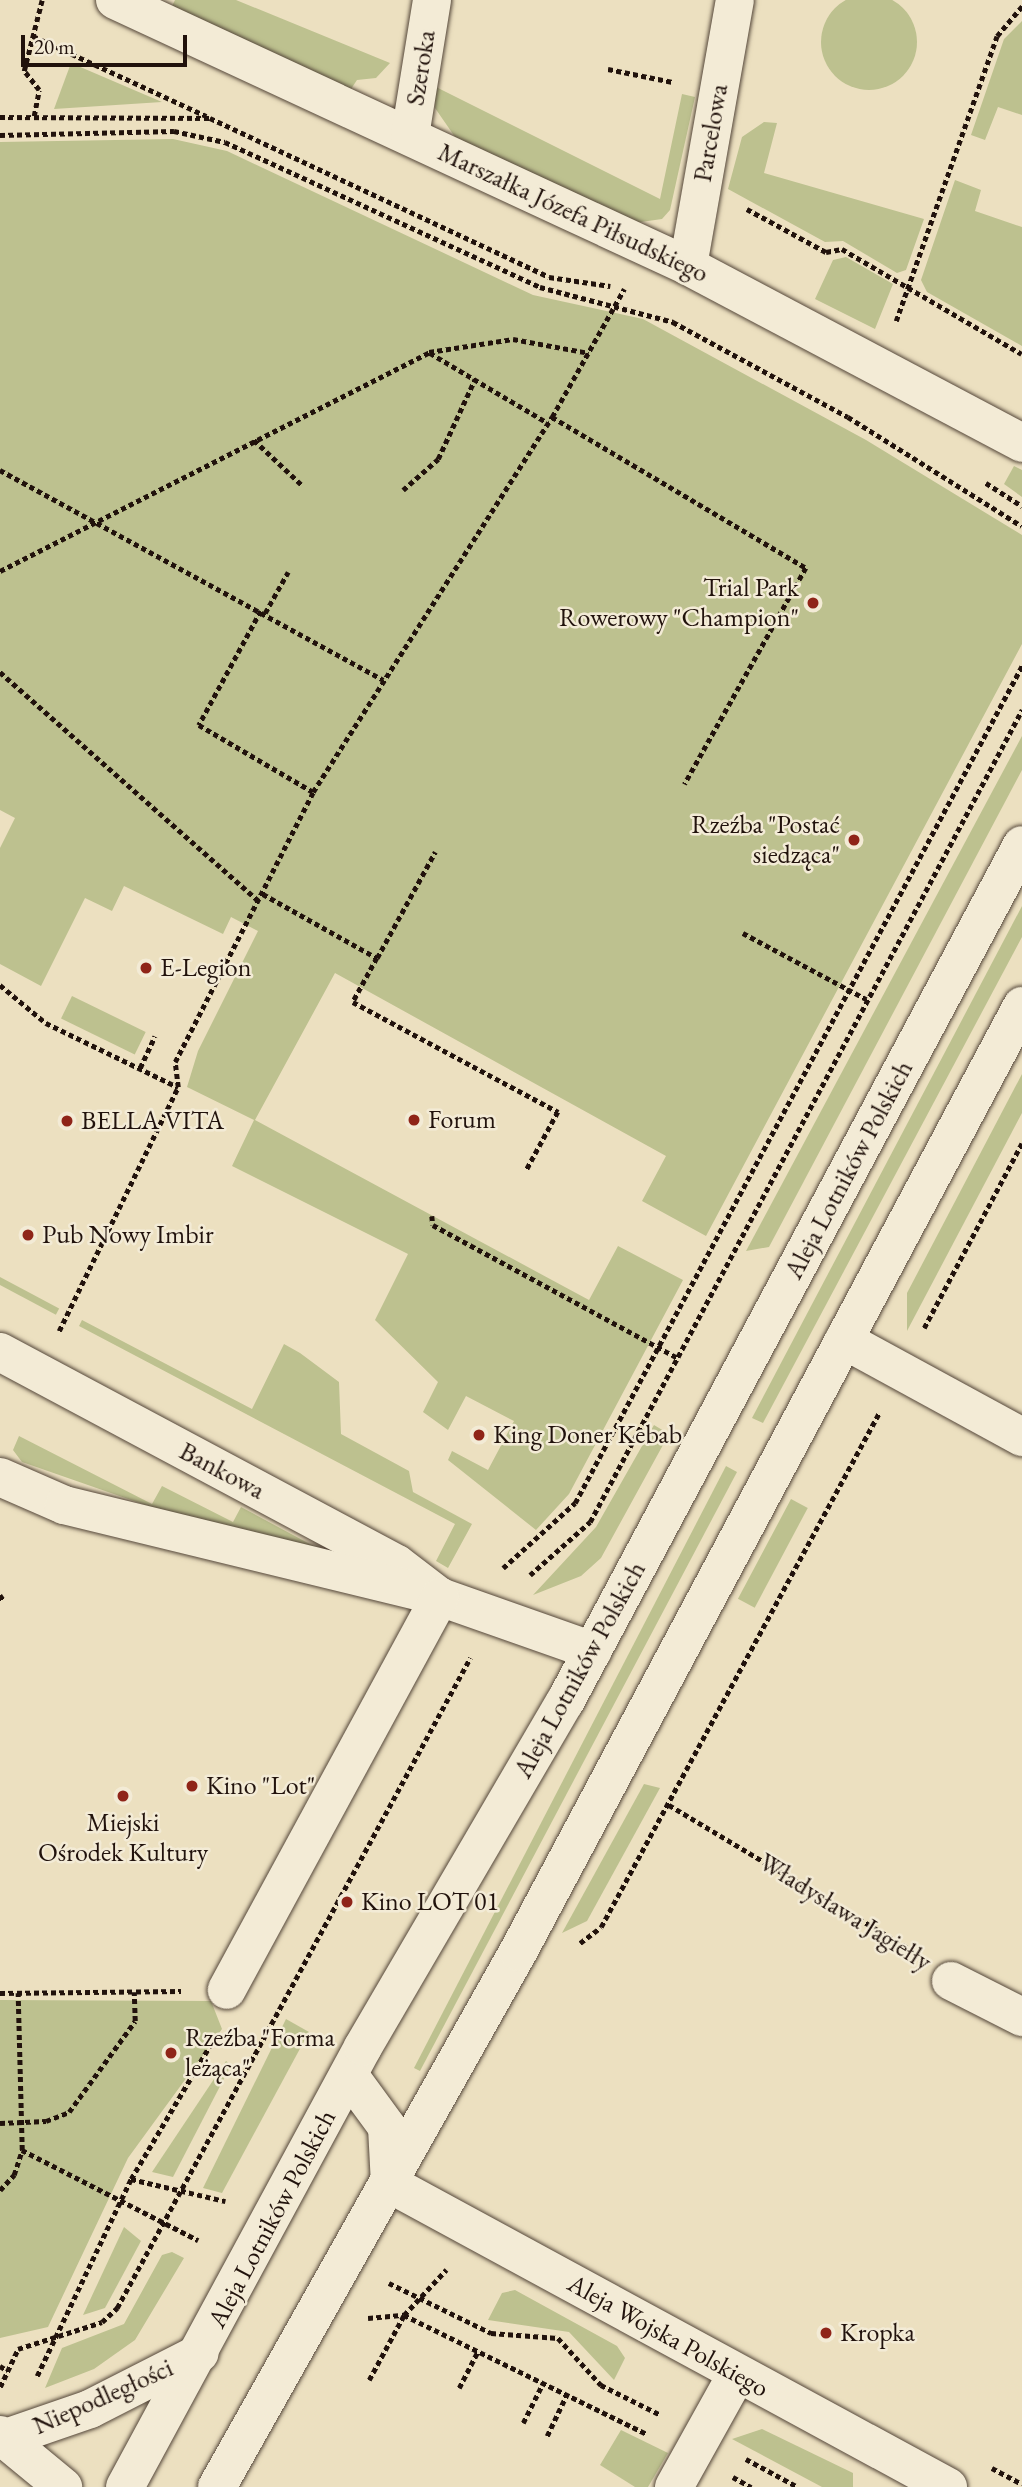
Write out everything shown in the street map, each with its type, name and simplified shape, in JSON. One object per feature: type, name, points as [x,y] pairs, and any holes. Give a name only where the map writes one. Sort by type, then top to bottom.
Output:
[{"type":"street","name":"Marszałka Józefa Piłsudskiego","points":[[115,0],[688,266],[876,362],[1022,443]]},
{"type":"street","name":"Szeroka","points":[[410,136],[432,0]]},
{"type":"street","name":"Parcelowa","points":[[688,266],[735,0]]},
{"type":"street","name":"Aleja Lotników Polskich","points":[[125,2487],[349,2075],[593,1651],[1022,845]]},
{"type":"street","points":[[217,2487],[390,2184],[1022,1006]]},
{"type":"street","points":[[844,1339],[1022,1437]]},
{"type":"street","name":"Bankowa","points":[[0,1352],[397,1564],[468,1607]]},
{"type":"street","name":"Bankowa","points":[[0,1477],[64,1505],[468,1607],[593,1651]]},
{"type":"street","points":[[227,1990],[468,1607]]},
{"type":"street","name":"Władysława Jagiełły","points":[[951,1981],[1022,2017]]},
{"type":"street","points":[[349,2075],[387,2127],[390,2184]]},
{"type":"street","name":"Aleja Wojska Polskiego","points":[[390,2184],[948,2487]]},
{"type":"street","name":"Niepodległości","points":[[3,2436],[90,2409],[200,2353]]},
{"type":"street","points":[[689,2460],[737,2374]]},
{"type":"street","name":"Niepodległości","points":[[3,2436],[63,2487]]},
{"type":"path","points":[[34,116],[39,90],[24,71],[42,0]]},
{"type":"path","points":[[876,362],[909,289],[997,36],[1022,6]]},
{"type":"path","points":[[33,36],[549,277],[625,288],[552,417],[313,793],[175,1062],[178,1087],[38,1373]]},
{"type":"path","points":[[608,69],[719,91]]},
{"type":"path","points":[[0,117],[210,118]]},
{"type":"path","points":[[0,135],[202,134],[540,287],[618,304],[673,322],[848,416],[1022,526]]},
{"type":"path","points":[[703,184],[826,252],[842,249],[1022,354]]},
{"type":"path","points":[[0,571],[429,352],[513,339],[589,353]]},
{"type":"path","points":[[429,352],[548,423]]},
{"type":"path","points":[[403,490],[438,459],[475,379]]},
{"type":"path","points":[[552,417],[806,568],[685,784]]},
{"type":"path","points":[[254,440],[303,486]]},
{"type":"path","points":[[0,470],[383,680]]},
{"type":"path","points":[[289,572],[263,612],[200,725],[313,793]]},
{"type":"path","points":[[0,2387],[18,2349],[102,2322],[117,2308],[164,2225],[468,1607],[484,1585],[575,1503],[851,991],[1022,666]]},
{"type":"path","points":[[0,672],[259,901]]},
{"type":"path","points":[[468,1607],[508,1595],[590,1522],[1022,710]]},
{"type":"path","points":[[435,852],[353,1002],[558,1112],[527,1169]]},
{"type":"path","points":[[263,894],[377,958]]},
{"type":"path","points":[[743,933],[866,999]]},
{"type":"path","points":[[0,985],[47,1023],[178,1087]]},
{"type":"path","points":[[140,1068],[155,1036]]},
{"type":"path","points":[[570,1950],[601,1927],[669,1805],[1022,1143]]},
{"type":"path","points":[[432,1216],[433,1225],[678,1357]]},
{"type":"path","points":[[0,1595],[4,1601]]},
{"type":"path","name":"Władysława Jagiełły","points":[[669,1805],[905,1944],[951,1981]]},
{"type":"path","points":[[0,1993],[227,1990]]},
{"type":"path","points":[[0,2123],[21,2123],[69,2112],[135,2021],[134,1992]]},
{"type":"path","points":[[0,2190],[14,2175],[22,2150],[18,1993]]},
{"type":"path","points":[[34,2383],[131,2179],[218,2032]]},
{"type":"path","points":[[22,2150],[164,2225],[198,2240]]},
{"type":"path","points":[[131,2179],[180,2193],[222,2200]]},
{"type":"path","points":[[369,2380],[404,2315],[422,2300],[455,2259]]},
{"type":"path","points":[[377,2276],[492,2333],[558,2338],[601,2385],[689,2460],[798,2487]]},
{"type":"path","points":[[355,2319],[404,2315],[567,2394],[689,2460],[751,2487]]},
{"type":"path","points":[[459,2388],[478,2351]]},
{"type":"path","points":[[0,2366],[8,2371]]},
{"type":"path","points":[[523,2423],[543,2383]]},
{"type":"path","points":[[547,2436],[567,2394]]},
{"type":"green space","points":[[869,-6],[887,-2],[903,8],[913,24],[917,42],[913,60],[903,76],[887,86],[869,90],[851,86],[835,76],[825,60],[821,42],[825,24],[835,8],[851,-2]]},
{"type":"green space","points":[[175,0],[236,0],[390,63],[376,78],[357,80],[349,92],[172,6]]},
{"type":"green space","points":[[1022,21],[1022,115],[998,107],[985,140],[971,135],[1004,39]]},
{"type":"green space","points":[[71,63],[162,102],[54,109]]},
{"type":"green space","points":[[434,86],[660,199],[682,94],[695,97],[670,210],[662,219],[634,223],[455,137],[435,108]]},
{"type":"green space","points":[[764,122],[777,123],[764,173],[924,219],[906,270],[897,273],[843,241],[825,242],[728,189],[742,137]]},
{"type":"green space","points":[[173,139],[227,151],[533,295],[643,319],[866,440],[1022,535],[1022,644],[706,1236],[642,1201],[666,1156],[335,973],[255,1120],[589,1300],[618,1246],[683,1280],[569,1494],[536,1530],[448,1460],[452,1451],[488,1470],[514,1421],[466,1396],[448,1430],[423,1412],[438,1382],[375,1320],[408,1254],[232,1166],[254,1120],[187,1087],[198,1051],[258,931],[231,917],[223,934],[124,886],[112,911],[85,898],[41,986],[0,964],[0,848],[15,818],[0,810],[0,142]]},
{"type":"green space","points":[[955,180],[981,190],[975,211],[1022,227],[1022,346],[927,292],[921,280]]},
{"type":"green space","points":[[846,257],[893,284],[875,329],[815,299],[833,260]]},
{"type":"green space","points":[[1014,466],[1022,470],[1022,497],[1004,484]]},
{"type":"green space","points":[[1022,736],[1022,770],[769,1247],[746,1251]]},
{"type":"green space","points":[[1022,906],[1022,937],[763,1423],[752,1418]]},
{"type":"green space","points":[[72,996],[146,1032],[135,1054],[61,1018]]},
{"type":"green space","points":[[1022,1074],[1022,1113],[907,1331],[907,1293]]},
{"type":"green space","points":[[0,1277],[59,1308],[56,1315],[0,1285]]},
{"type":"green space","points":[[82,1320],[252,1409],[284,1344],[300,1353],[339,1382],[341,1434],[409,1471],[413,1492],[472,1524],[448,1568],[436,1561],[455,1524],[79,1326]]},
{"type":"green space","points":[[654,1425],[669,1434],[601,1558],[581,1576],[533,1595],[596,1527]]},
{"type":"green space","points":[[19,1436],[152,1504],[162,1486],[233,1522],[241,1507],[319,1549],[151,1507],[22,1462],[13,1450]]},
{"type":"green space","points":[[726,1466],[737,1472],[420,2071],[414,2068]]},
{"type":"green space","points":[[791,1499],[808,1508],[755,1608],[738,1599]]},
{"type":"green space","points":[[644,1784],[660,1788],[587,1921],[562,1933]]},
{"type":"green space","points":[[0,2000],[211,2001],[222,2029],[128,2158],[48,2327],[0,2338]]},
{"type":"green space","points":[[286,2019],[309,2032],[222,2193],[203,2188]]},
{"type":"green space","points":[[226,2061],[231,2065],[173,2177],[152,2172]]},
{"type":"green space","points":[[124,2227],[141,2241],[105,2308],[83,2315]]},
{"type":"green space","points":[[172,2252],[184,2258],[135,2340],[94,2369],[45,2388],[62,2348],[124,2324],[162,2255]]},
{"type":"green space","points":[[515,2290],[617,2346],[625,2358],[614,2380],[569,2332],[488,2320],[502,2293]]},
{"type":"green space","points":[[762,2429],[853,2473],[853,2487],[822,2487],[732,2439]]},
{"type":"green space","points":[[621,2430],[668,2453],[648,2487],[635,2487],[600,2465]]},
{"type":"place","name":"Trial Park Rowerowy \"Champion\"","points":[[813,603]]},
{"type":"place","name":"Rzeźba \"Postać siedząca\"","points":[[854,840]]},
{"type":"place","name":"E-Legion","points":[[146,968]]},
{"type":"place","name":"Forum","points":[[414,1120]]},
{"type":"place","name":"BELLA VITA","points":[[67,1121]]},
{"type":"place","name":"Pub Nowy Imbir","points":[[28,1235]]},
{"type":"place","name":"King Doner Kebab","points":[[479,1435]]},
{"type":"place","name":"Kino \"Lot\"","points":[[192,1786]]},
{"type":"place","name":"Miejski Ośrodek Kultury","points":[[123,1796]]},
{"type":"place","name":"Kino LOT 01","points":[[347,1902]]},
{"type":"place","name":"Rzeźba \"Forma leżąca\"","points":[[171,2053]]},
{"type":"place","name":"Kropka","points":[[826,2333]]}]
